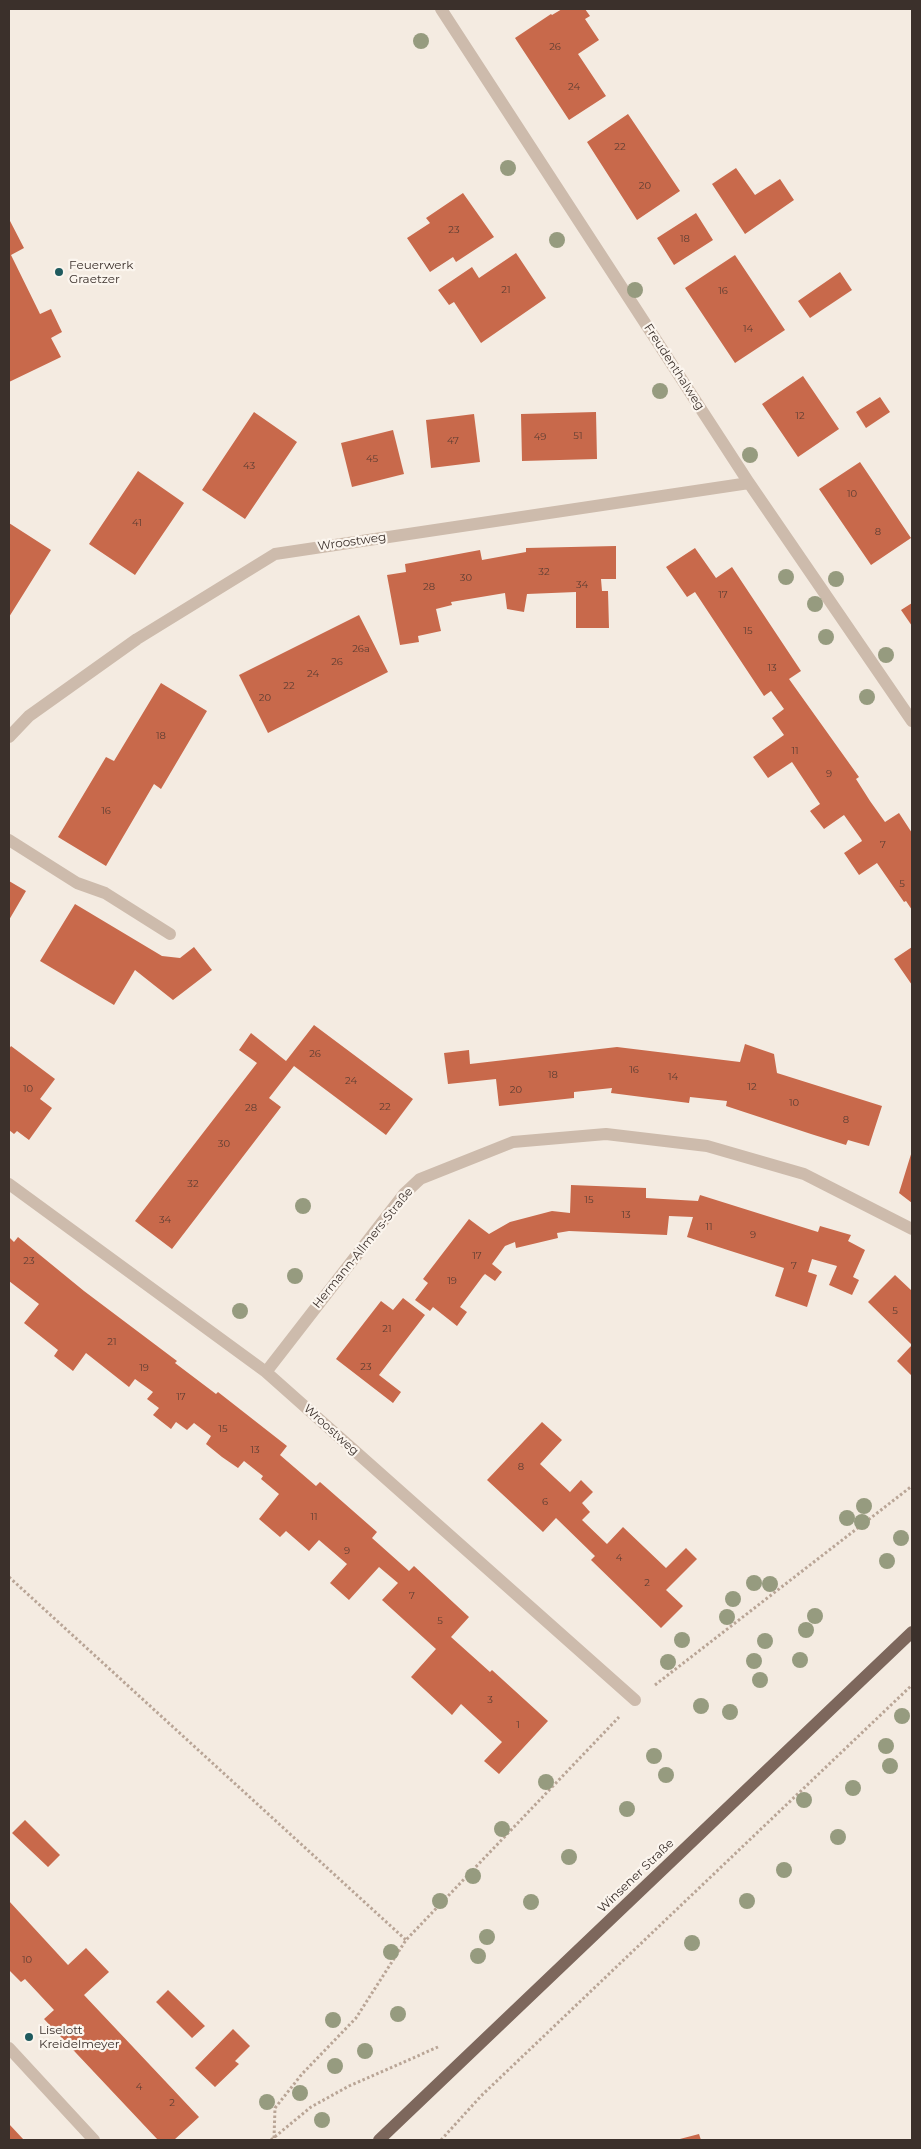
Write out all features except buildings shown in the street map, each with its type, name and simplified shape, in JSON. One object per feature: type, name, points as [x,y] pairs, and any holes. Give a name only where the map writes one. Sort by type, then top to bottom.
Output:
[{"type":"main road","name":"Winsener Straße","points":[[379,2140],[912,1632]]},
{"type":"street","name":"Freudenthalweg","points":[[441,9],[749,483],[912,721]]},
{"type":"street","name":"Wroostweg","points":[[9,737],[29,716],[137,639],[275,554],[749,483]]},
{"type":"street","points":[[9,840],[77,883],[106,893],[170,934]]},
{"type":"street","name":"Hermann-Allmers-Straße","points":[[266,1372],[404,1194],[420,1180],[513,1142],[606,1134],[708,1146],[804,1174],[912,1229]]},
{"type":"street","name":"Wroostweg","points":[[9,1184],[266,1372],[635,1700]]},
{"type":"street","points":[[9,2048],[94,2140]]},
{"type":"path","points":[[272,2139],[275,2108],[302,2074],[356,2018],[406,1940],[635,1700],[912,1486]]},
{"type":"path","points":[[9,1577],[406,1940]]},
{"type":"path","points":[[442,2140],[481,2096],[912,1685]]},
{"type":"path","points":[[272,2139],[311,2107],[349,2086],[439,2046]]},
{"type":"place","name":"Feuerwerk Graetzer","points":[[59,272]]},
{"type":"place","name":"Liselott Kreidelmeyer","points":[[29,2037]]}]
